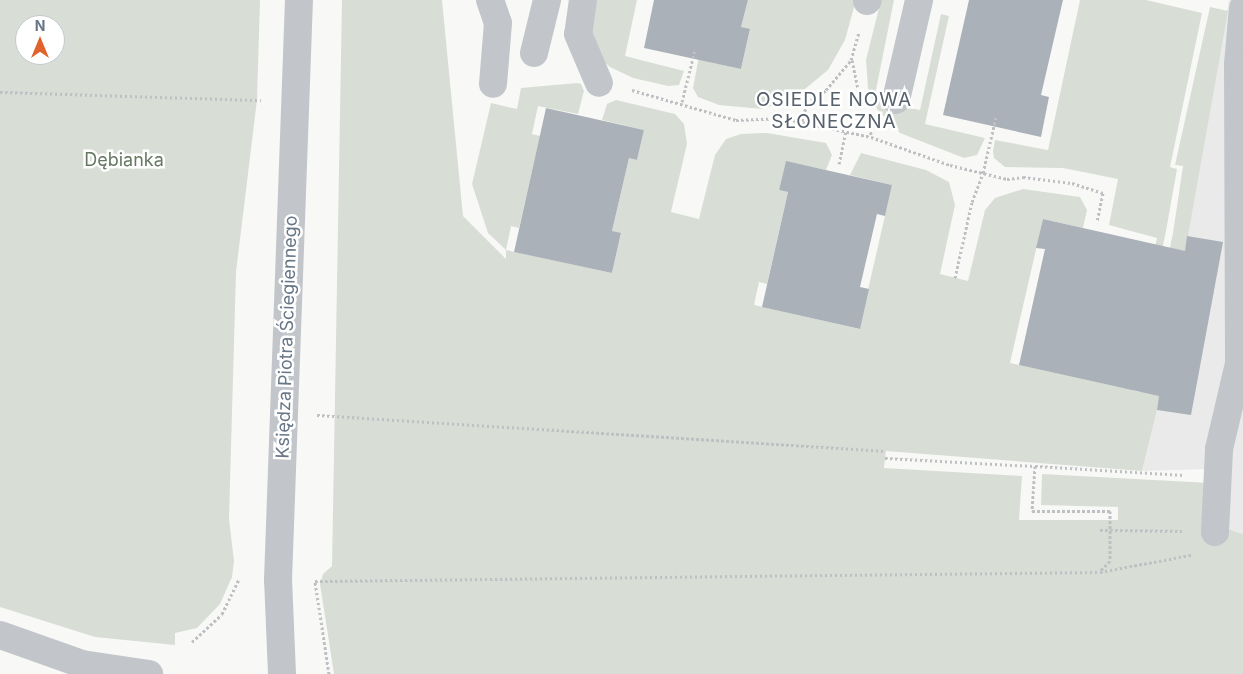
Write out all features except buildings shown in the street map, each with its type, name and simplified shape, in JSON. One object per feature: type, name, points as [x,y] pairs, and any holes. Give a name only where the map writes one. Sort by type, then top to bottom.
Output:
[{"type":"street","name":"Księdza Piotra Ściegiennego","points":[[282,674],[278,580],[299,0]]},
{"type":"street","points":[[490,0],[498,24],[493,84]]},
{"type":"street","points":[[534,53],[546,0]]},
{"type":"street","points":[[584,0],[578,34],[599,83]]},
{"type":"street","points":[[896,100],[919,0]]},
{"type":"street","points":[[1215,532],[1219,449],[1241,367],[1238,64],[1243,8]]},
{"type":"street","points":[[0,634],[82,664],[148,674]]},
{"type":"path","points":[[802,121],[807,103],[826,90],[851,60],[867,0]]},
{"type":"path","points":[[682,102],[695,50]]},
{"type":"path","points":[[599,83],[682,102],[736,120],[782,118],[802,121],[898,144],[950,165],[1007,179],[1023,177],[1072,183],[1103,193],[1097,222]]},
{"type":"path","points":[[0,92],[267,100]]},
{"type":"path","points":[[955,278],[972,202],[983,173],[996,117]]},
{"type":"path","points":[[839,164],[846,132]]},
{"type":"path","points":[[317,415],[886,451]]},
{"type":"path","points":[[925,453],[925,460]]},
{"type":"path","points":[[885,458],[1217,477]]},
{"type":"path","points":[[1035,466],[1032,511],[1110,511],[1110,562],[1100,572]]},
{"type":"path","points":[[1100,530],[1215,532]]},
{"type":"path","points":[[329,674],[315,580],[1100,572],[1195,554]]},
{"type":"path","points":[[192,642],[222,614],[239,579]]},
{"type":"shaded area","points":[[1229,0],[1239,0],[1231,364],[1208,469],[1142,471],[1157,410]]},
{"type":"shaded area","points":[[1243,381],[1243,534],[1222,527],[1223,454]]},
{"type":"green space","name":"Dębianka","points":[[0,0],[260,0],[257,100],[236,272],[229,519],[234,561],[232,577],[220,604],[197,628],[175,633],[175,645],[95,637],[0,607]]},
{"type":"green space","points":[[342,0],[442,0],[463,216],[506,259],[506,250],[612,273],[621,234],[612,231],[629,158],[637,160],[644,130],[602,120],[607,104],[616,100],[675,114],[684,124],[687,144],[671,212],[699,219],[715,155],[726,139],[741,134],[767,133],[826,143],[832,155],[826,170],[786,162],[779,190],[788,192],[767,284],[759,282],[754,305],[859,329],[892,185],[850,175],[861,153],[926,170],[949,182],[955,205],[940,274],[968,281],[985,210],[995,198],[1023,189],[1080,197],[1087,210],[1083,228],[1043,219],[1010,363],[1123,388],[1157,238],[1109,225],[1118,179],[1063,168],[1005,167],[994,158],[995,140],[1048,150],[1080,0],[1146,0],[1202,13],[1170,167],[1177,169],[1166,231],[1132,390],[1139,392],[1173,233],[1183,166],[1175,165],[1210,7],[1228,11],[1157,410],[1142,471],[886,451],[884,468],[1022,476],[1019,520],[1118,520],[1118,507],[1041,505],[1042,474],[1210,483],[1210,523],[1243,534],[1243,674],[334,674],[320,584],[323,574],[332,566]]},
{"type":"green space","points":[[596,0],[637,0],[625,56],[684,71],[679,85],[668,86],[633,78],[610,67],[602,60],[591,39]]},
{"type":"green space","points":[[748,0],[856,0],[845,40],[828,70],[794,98],[762,109],[719,105],[698,97],[693,88],[700,51],[710,62],[741,69],[750,30],[741,27]]},
{"type":"green space","points":[[881,0],[894,0],[874,100],[920,110],[941,14],[949,16],[925,124],[985,138],[977,155],[964,158],[900,133],[877,109],[868,88],[866,60]]},
{"type":"green space","points":[[581,84],[584,91],[578,114],[538,106],[532,134],[540,136],[519,228],[511,226],[506,250],[488,233],[472,184],[491,103],[517,109],[521,88]]},
{"type":"district","name":"OSIEDLE NOWA SŁONECZNA","points":[[834,111]]}]
